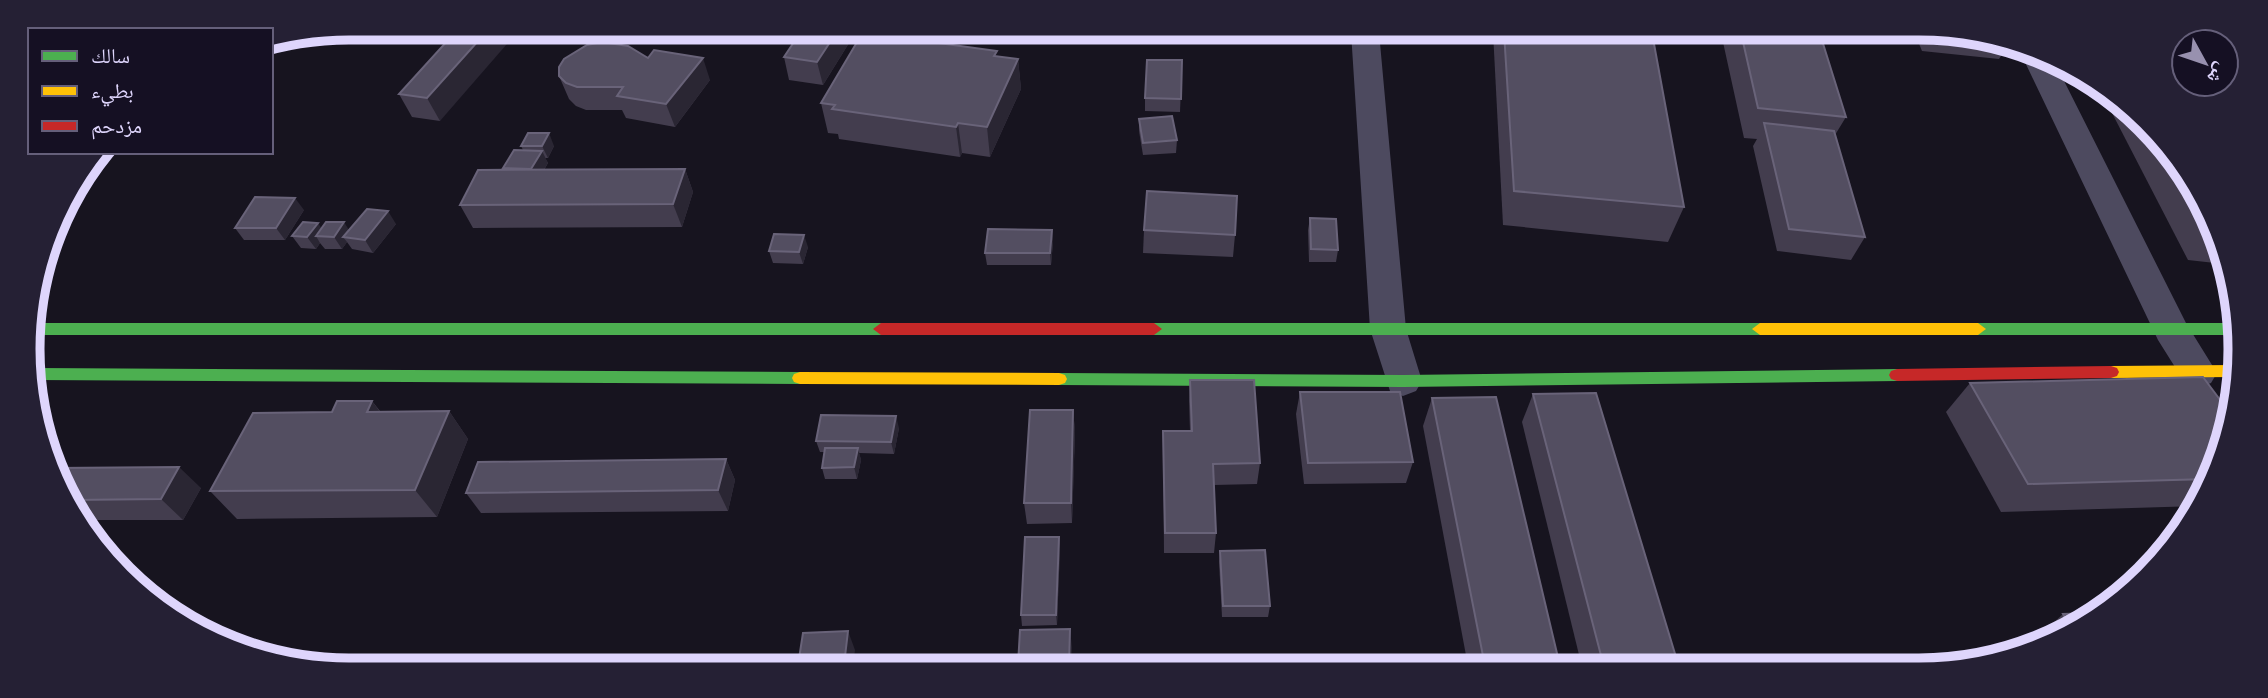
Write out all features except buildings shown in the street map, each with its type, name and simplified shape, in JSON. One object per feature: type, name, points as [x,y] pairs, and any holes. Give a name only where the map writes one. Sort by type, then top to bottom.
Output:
[{"type":"street","points":[[1366,40],[1388,330],[1403,381]]},
{"type":"street","points":[[2042,66],[2171,330],[2198,373]]},
{"type":"street","points":[[41,330],[2227,329]]},
{"type":"street","points":[[41,373],[1403,381],[2227,371]]},
{"type":"traffic: fast","points":[[41,329],[881,329]]},
{"type":"traffic: fast","points":[[1154,329],[1760,329]]},
{"type":"traffic: fast","points":[[1978,329],[2227,329]]},
{"type":"traffic: fast","points":[[42,374],[800,378]]},
{"type":"traffic: fast","points":[[1059,379],[1403,381],[1897,375]]},
{"type":"traffic: slow","points":[[1760,329],[1978,329]]},
{"type":"traffic: slow","points":[[2111,372],[2227,371]]},
{"type":"traffic: slow","points":[[800,378],[1059,379]]},
{"type":"traffic: jam","points":[[881,329],[1154,329]]},
{"type":"traffic: jam","points":[[1897,375],[2111,372]]}]
